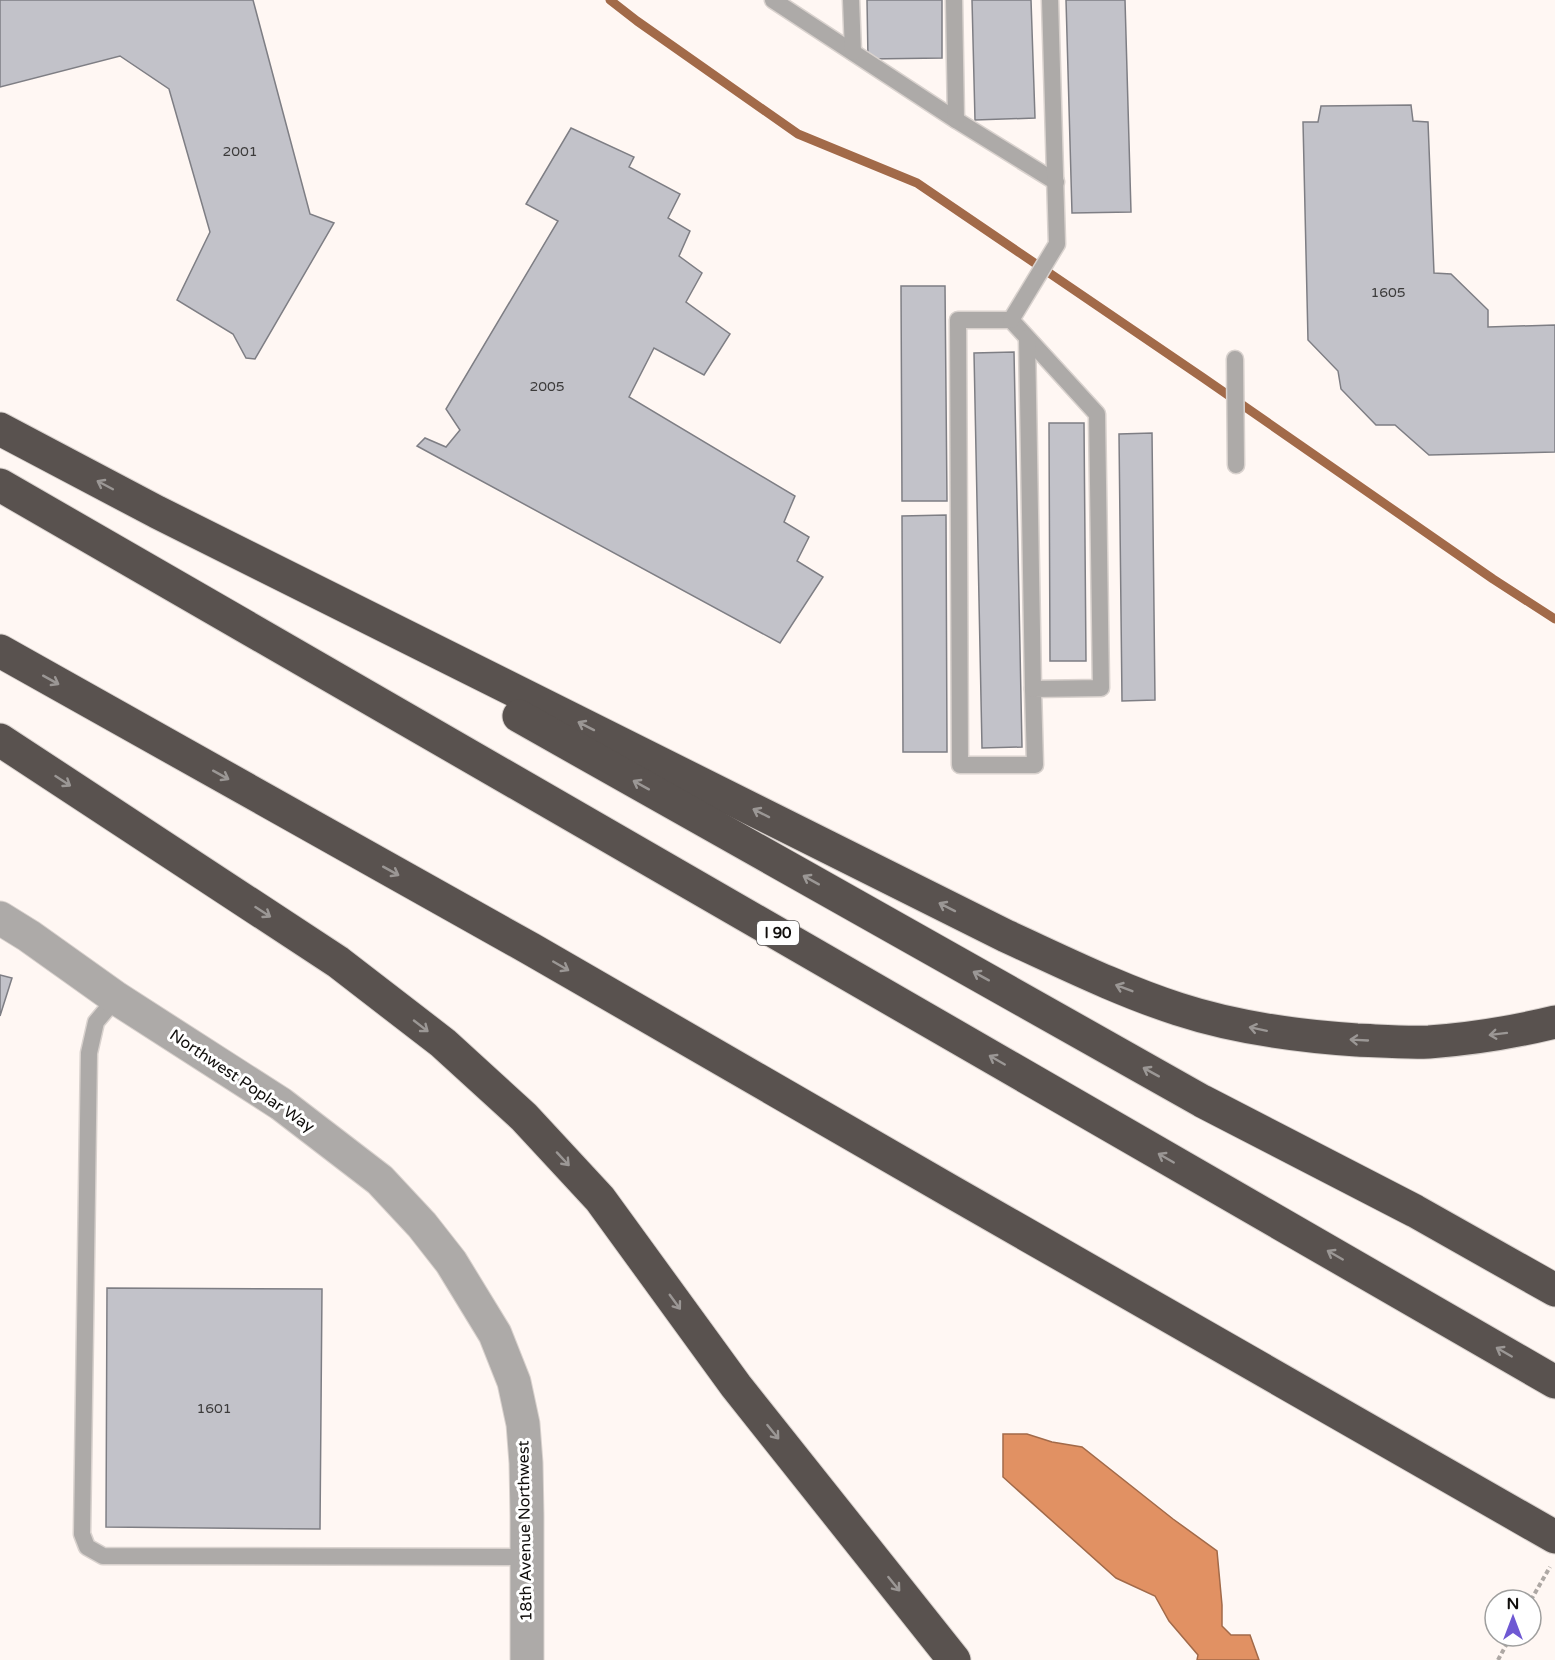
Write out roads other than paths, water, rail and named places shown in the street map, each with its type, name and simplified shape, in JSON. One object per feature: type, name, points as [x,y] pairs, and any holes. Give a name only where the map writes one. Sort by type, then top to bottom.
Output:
[{"type":"highway","points":[[0,429],[157,512],[1006,936],[1106,981],[1179,1009],[1261,1030],[1316,1037],[1402,1042],[1431,1042],[1515,1032],[1555,1022]]},
{"type":"highway","name":"I 90","points":[[0,485],[1555,1382]]},
{"type":"highway","points":[[157,512],[1202,1101],[1415,1210],[1555,1290]]},
{"type":"highway","points":[[0,651],[531,949],[1555,1537]]},
{"type":"highway","points":[[0,740],[338,962],[443,1043],[524,1117],[600,1199],[736,1386],[954,1660]]},
{"type":"highway","points":[[1202,1101],[1406,1228],[1555,1311]]},
{"type":"street","name":"Northwest Poplar Way","points":[[6,925],[281,1104],[380,1180],[423,1225],[452,1262],[495,1334]]},
{"type":"street","name":"18th Avenue Northwest","points":[[495,1334],[514,1382],[523,1424],[526,1463],[526,1660]]},
{"type":"lane","points":[[773,0],[956,120],[1056,182]]},
{"type":"lane","points":[[851,0],[853,52]]},
{"type":"lane","points":[[954,0],[956,120]]},
{"type":"lane","points":[[1011,320],[1057,244],[1050,0]]},
{"type":"lane","points":[[1027,338],[1033,689],[1035,765],[960,765],[958,320],[1011,320],[1097,414],[1101,688],[1033,689]]},
{"type":"lane","points":[[1235,359],[1236,465]]},
{"type":"lane","points":[[116,998],[96,1022],[89,1053],[82,1534],[87,1547],[103,1556],[527,1557]]},
{"type":"waterway","points":[[610,0],[798,134],[917,183],[1493,579],[1555,619]]}]
